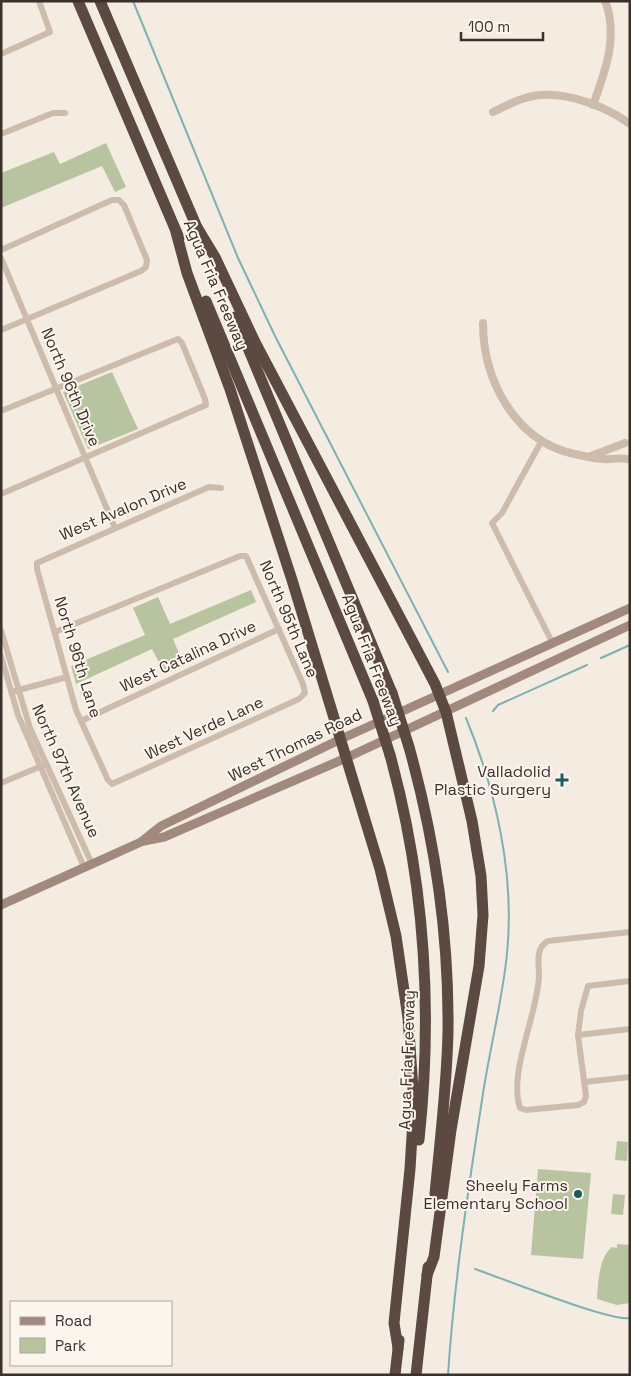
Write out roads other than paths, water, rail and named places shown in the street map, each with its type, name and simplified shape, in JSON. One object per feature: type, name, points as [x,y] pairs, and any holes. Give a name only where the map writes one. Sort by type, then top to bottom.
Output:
[{"type":"highway","points":[[72,1],[86,19]]},
{"type":"highway","name":"Agua Fria Freeway","points":[[78,1],[373,701],[390,755],[407,823],[418,884],[427,1000],[424,1098],[395,1375]]},
{"type":"highway","name":"Agua Fria Freeway","points":[[103,4],[392,693],[422,797],[435,863],[444,930],[448,994],[445,1085],[416,1375]]},
{"type":"highway","points":[[196,224],[215,257],[255,342],[440,694],[446,712],[475,840],[481,876],[483,915],[480,958],[451,1130],[434,1256],[427,1275]]},
{"type":"highway","points":[[176,232],[187,273],[230,389],[287,565],[389,904],[404,981],[411,1042],[413,1127],[394,1323],[398,1348]]},
{"type":"main road","name":"West Thomas Road","points":[[141,842],[161,826],[340,739],[630,608]]},
{"type":"main road","name":"West Thomas Road","points":[[1,905],[141,842],[164,837],[346,758],[630,625]]},
{"type":"main road","points":[[583,646],[584,629]]},
{"type":"street","points":[[1,54],[50,32],[39,1]]},
{"type":"street","points":[[593,105],[607,67],[611,38],[605,1]]},
{"type":"street","points":[[493,112],[519,100],[541,95],[563,97],[593,105],[617,114],[630,124]]},
{"type":"street","points":[[1,134],[53,112],[65,112]]},
{"type":"street","points":[[1,250],[112,200],[119,200],[124,205],[147,260],[146,267],[1,330]]},
{"type":"street","name":"North 96th Drive","points":[[1,258],[115,528]]},
{"type":"street","points":[[483,324],[486,358],[500,392],[516,419],[541,442],[559,450],[604,459],[628,460],[624,452],[628,441]]},
{"type":"street","points":[[1,411],[178,339],[199,383],[206,405],[1,494]]},
{"type":"street","points":[[591,456],[628,441]]},
{"type":"street","points":[[541,442],[502,513],[492,523],[553,644]]},
{"type":"street","name":"West Avalon Drive","points":[[37,563],[209,487],[221,488]]},
{"type":"street","name":"North 95th Lane","points":[[55,632],[240,556],[246,556],[305,693]]},
{"type":"street","name":"North 96th Lane","points":[[37,563],[67,677],[81,721],[108,780],[112,784]]},
{"type":"street","name":"West Catalina Drive","points":[[81,721],[279,629]]},
{"type":"street","name":"North 97th Avenue","points":[[1,630],[15,691],[18,715],[44,765],[88,865]]},
{"type":"street","name":"North 97th Avenue","points":[[1,656],[15,691]]},
{"type":"street","points":[[15,691],[67,677]]},
{"type":"street","name":"West Verde Lane","points":[[112,784],[299,699],[305,693]]},
{"type":"street","points":[[1,783],[44,765]]},
{"type":"street","points":[[630,932],[548,941],[542,944],[539,951],[539,979],[517,1086],[520,1108],[526,1110],[578,1105],[584,1102],[584,1082],[578,1035],[580,1016],[588,986],[630,981]]},
{"type":"street","points":[[578,1035],[630,1029]]},
{"type":"street","points":[[584,1082],[630,1077]]},
{"type":"waterway","points":[[133,1],[238,258],[275,336],[448,672]]},
{"type":"waterway","points":[[601,658],[630,645]]},
{"type":"waterway","points":[[493,711],[498,705],[587,665]]},
{"type":"waterway","points":[[448,1375],[462,1237],[485,1082],[505,972],[509,924],[508,894],[501,833],[486,774],[466,718]]},
{"type":"waterway","points":[[475,1269],[579,1307],[630,1318]]},
{"type":"place","name":"Valladolid Plastic Surgery","points":[[562,780]]},
{"type":"place","name":"Sheely Farms Elementary School","points":[[578,1194]]}]
